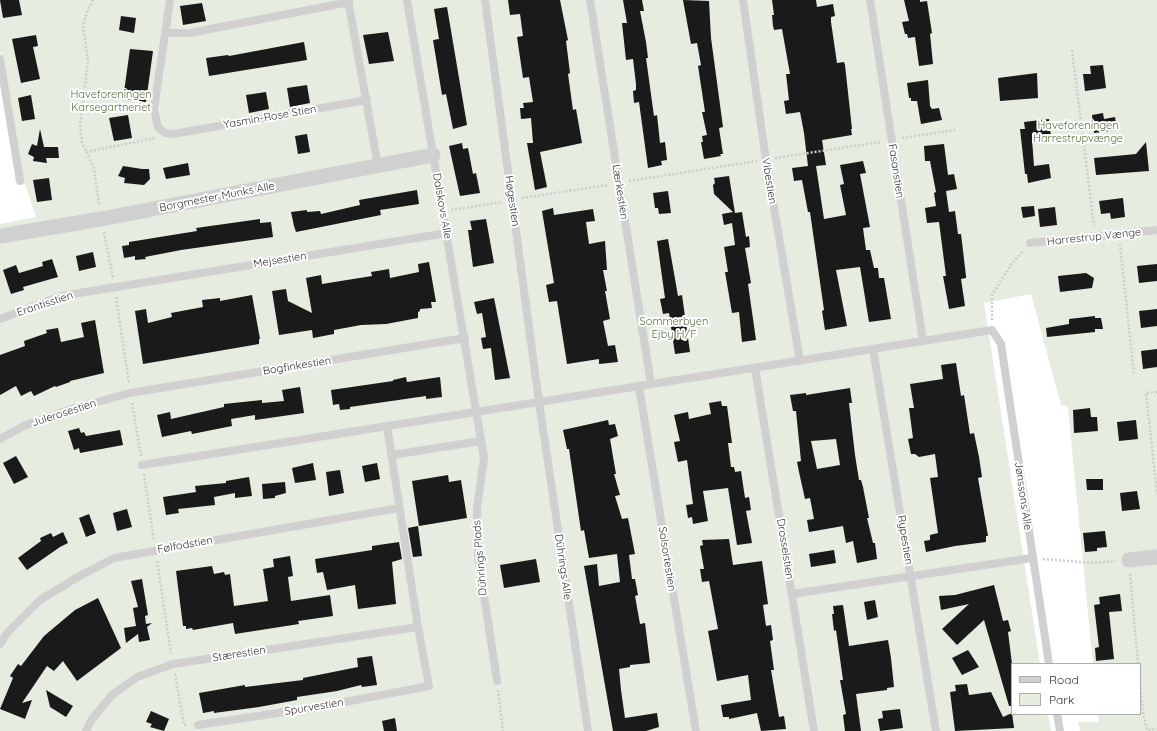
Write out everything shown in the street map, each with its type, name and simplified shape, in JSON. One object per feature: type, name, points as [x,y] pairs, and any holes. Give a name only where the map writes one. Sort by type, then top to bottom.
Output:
[{"type":"street","name":"Borgmester Munks Alle","points":[[0,236],[101,219],[434,155]]},
{"type":"street","points":[[1129,560],[1157,557]]},
{"type":"lane","points":[[170,0],[154,109],[158,127],[165,133],[173,134]]},
{"type":"lane","name":"Dalskovs Alle","points":[[407,0],[477,412]]},
{"type":"lane","name":"Høgestien","points":[[485,0],[539,402]]},
{"type":"lane","name":"Lærkestien","points":[[590,0],[651,384]]},
{"type":"lane","name":"Vibestien","points":[[743,0],[766,160],[800,361]]},
{"type":"lane","name":"Fasanstien","points":[[870,0],[890,140],[923,341]]},
{"type":"lane","points":[[165,32],[190,33],[349,1],[378,166]]},
{"type":"lane","points":[[0,59],[20,180]]},
{"type":"lane","name":"Yasmin-Rose Stien","points":[[173,134],[367,100]]},
{"type":"lane","name":"Harrestrup Vænge","points":[[1030,243],[1157,230]]},
{"type":"lane","name":"Mejsestien","points":[[114,287],[447,233]]},
{"type":"lane","name":"Erantisstien","points":[[0,319],[61,296],[114,287]]},
{"type":"lane","points":[[142,466],[992,330]]},
{"type":"lane","name":"Jønssons Alle","points":[[992,330],[1001,344],[1049,663]]},
{"type":"lane","name":"Bogfinkestien","points":[[130,393],[465,338]]},
{"type":"lane","name":"Rypestien","points":[[873,349],[936,731]]},
{"type":"lane","name":"Drosselstien","points":[[755,368],[814,731]]},
{"type":"lane","name":"Solsortestien","points":[[639,386],[696,731]]},
{"type":"lane","name":"Julerosestien","points":[[0,439],[24,426],[130,393]]},
{"type":"lane","name":"Dührings Alle","points":[[539,402],[588,731]]},
{"type":"lane","name":"Dührings Plads","points":[[477,412],[484,458],[477,509],[478,555],[497,681]]},
{"type":"lane","points":[[387,426],[418,627]]},
{"type":"lane","points":[[392,455],[481,441]]},
{"type":"lane","name":"Følfodstien","points":[[0,644],[8,633],[40,600],[76,578],[114,558],[399,508]]},
{"type":"lane","points":[[792,594],[910,575],[1033,559]]},
{"type":"lane","name":"Stærestien","points":[[86,731],[92,719],[112,695],[137,677],[173,664],[418,627]]},
{"type":"lane","name":"Spurvestien","points":[[198,726],[324,706],[429,686],[418,627]]},
{"type":"lane","points":[[1057,715],[1060,731]]},
{"type":"path","points":[[93,0],[87,12],[83,26],[88,61],[80,127],[82,142],[96,176],[101,219],[107,243],[173,664],[184,725],[198,726]]},
{"type":"path","points":[[1072,50],[1096,236]]},
{"type":"path","points":[[443,211],[955,130]]},
{"type":"path","points":[[86,152],[173,134]]},
{"type":"path","points":[[1119,234],[1134,375]]},
{"type":"path","points":[[992,330],[992,294],[1010,266],[1030,243]]},
{"type":"path","points":[[1157,392],[1146,393],[1157,494]]},
{"type":"path","points":[[1033,559],[1093,563],[1129,560],[1138,663]]},
{"type":"path","points":[[497,681],[503,731]]},
{"type":"path","points":[[1141,694],[1147,730],[1157,729]]},
{"type":"green space","name":"Sommerbyen Ejby H/F","points":[[0,0],[1157,0],[1157,731],[1080,731],[1078,722],[1099,722],[1098,715],[1141,715],[1141,663],[1093,663],[1068,409],[1067,406],[1061,405],[1031,294],[984,303],[1040,663],[1011,663],[1011,715],[1048,715],[1051,731],[0,731],[0,224],[36,217],[15,155],[0,49]]},
{"type":"building","points":[[0,0],[19,0],[22,15],[3,18]]},
{"type":"building","points":[[508,0],[560,0],[568,40],[566,41],[570,73],[568,74],[573,110],[576,109],[582,143],[540,152],[547,187],[535,190],[527,143],[533,143],[531,118],[521,119],[520,108],[524,108],[523,103],[533,102],[529,77],[523,78],[517,37],[523,36],[520,14],[510,15]]},
{"type":"building","points":[[623,0],[642,0],[644,11],[640,11],[646,42],[648,58],[646,58],[654,116],[657,115],[660,143],[665,142],[667,160],[661,161],[662,165],[648,168],[639,102],[634,103],[633,91],[636,90],[636,84],[633,59],[626,60],[622,23],[627,23]]},
{"type":"building","points":[[683,0],[709,1],[711,38],[723,127],[719,128],[723,154],[720,154],[721,156],[704,159],[701,142],[703,142],[702,136],[707,135],[702,112],[705,112],[698,66],[701,65],[697,43],[691,44]]},
{"type":"building","points":[[772,0],[816,0],[817,7],[833,4],[835,16],[831,17],[831,22],[837,63],[844,62],[845,65],[852,135],[822,140],[826,165],[816,166],[824,219],[846,215],[840,185],[844,184],[840,165],[863,161],[866,173],[860,174],[870,227],[863,228],[866,250],[870,250],[874,268],[878,268],[879,278],[884,278],[891,319],[869,322],[860,267],[836,270],[847,326],[825,330],[822,311],[824,310],[810,212],[808,212],[802,180],[794,181],[792,168],[808,166],[804,133],[800,112],[786,114],[784,101],[789,100],[786,74],[790,74],[782,29],[774,30],[773,26],[772,15],[774,15]]},
{"type":"building","points":[[904,0],[920,0],[920,2],[927,1],[932,33],[930,34],[933,64],[919,66],[915,37],[908,38],[907,34],[905,34],[902,22],[909,21]]},
{"type":"building","points":[[202,3],[206,21],[183,25],[180,6]]},
{"type":"building","points":[[447,7],[467,125],[453,129],[446,94],[442,95],[433,40],[439,39],[434,9]]},
{"type":"building","points":[[121,16],[136,18],[134,33],[119,30]]},
{"type":"building","points":[[388,32],[394,61],[369,64],[363,35]]},
{"type":"building","points":[[36,35],[38,46],[33,47],[40,79],[21,83],[12,39]]},
{"type":"building","points":[[304,42],[307,60],[209,76],[206,58],[229,56]]},
{"type":"building","points":[[130,49],[153,51],[146,102],[123,99]]},
{"type":"building","points":[[1103,65],[1106,88],[1085,91],[1083,74],[1091,74],[1090,66]]},
{"type":"building","points":[[1037,73],[1038,98],[1000,101],[998,78]]},
{"type":"building","points":[[928,80],[930,106],[932,109],[939,108],[942,120],[921,124],[917,101],[911,101],[911,98],[909,98],[907,83]]},
{"type":"building","points":[[307,85],[310,103],[290,107],[287,88]]},
{"type":"building","points":[[266,92],[269,109],[249,113],[246,95]]},
{"type":"building","points":[[31,95],[35,119],[22,121],[18,98]]},
{"type":"building","points":[[1103,113],[1104,119],[1115,117],[1117,130],[1094,133],[1092,115]]},
{"type":"building","points":[[128,115],[132,138],[114,141],[109,118]]},
{"type":"building","points":[[1049,119],[1051,137],[1032,139],[1034,166],[1049,164],[1051,178],[1028,183],[1027,174],[1025,174],[1020,129],[1025,129],[1024,122]]},
{"type":"building","points":[[40,129],[44,147],[58,147],[59,158],[46,158],[47,163],[33,161],[34,157],[28,154],[32,144],[37,146]]},
{"type":"building","points":[[307,134],[310,152],[298,154],[295,136]]},
{"type":"building","points":[[1146,142],[1149,171],[1096,175],[1094,158],[1136,154]]},
{"type":"building","points":[[462,143],[463,149],[468,148],[473,174],[476,173],[480,193],[460,196],[449,146]]},
{"type":"building","points":[[944,144],[948,175],[954,174],[957,189],[946,191],[949,212],[955,211],[958,234],[961,234],[966,276],[966,278],[961,279],[965,306],[949,309],[943,276],[946,276],[939,222],[927,223],[925,208],[936,206],[934,193],[936,192],[930,161],[925,161],[924,146]]},
{"type":"building","points":[[188,163],[190,175],[166,179],[163,168]]},
{"type":"building","points":[[123,166],[149,169],[150,179],[144,185],[124,183],[125,178],[118,176]]},
{"type":"building","points":[[729,176],[735,213],[742,212],[746,237],[749,236],[750,247],[745,248],[751,283],[748,284],[756,340],[742,342],[739,312],[732,313],[725,272],[728,272],[724,247],[735,245],[732,223],[724,225],[722,214],[733,212],[714,194],[713,185],[715,183],[714,178]]},
{"type":"building","points":[[49,178],[52,200],[37,202],[33,180]]},
{"type":"building","points":[[417,190],[419,204],[380,210],[381,215],[296,232],[294,226],[291,212],[307,210],[307,212],[320,211],[321,214],[360,205],[359,200]]},
{"type":"building","points":[[668,191],[671,213],[659,214],[658,208],[655,208],[653,193]]},
{"type":"building","points":[[1123,198],[1125,217],[1111,219],[1110,213],[1101,214],[1099,201]]},
{"type":"building","points":[[1034,206],[1035,216],[1023,218],[1021,207]]},
{"type":"building","points":[[1055,207],[1057,225],[1040,227],[1038,209]]},
{"type":"building","points":[[553,208],[554,215],[593,209],[595,221],[586,222],[589,244],[605,241],[607,270],[603,270],[610,319],[603,321],[608,346],[615,345],[618,362],[599,364],[599,359],[567,364],[557,301],[549,302],[546,285],[554,283],[542,211]]},
{"type":"building","points":[[260,219],[260,223],[271,222],[273,237],[181,250],[145,257],[146,259],[135,260],[135,256],[124,258],[122,246],[129,245],[129,242],[197,231],[196,228]]},
{"type":"building","points":[[486,219],[494,263],[473,267],[468,230],[472,230],[470,221]]},
{"type":"building","points":[[668,239],[678,296],[682,295],[690,352],[675,354],[669,313],[663,314],[660,299],[665,298],[657,241]]},
{"type":"building","points":[[93,252],[96,267],[79,271],[76,256]]},
{"type":"building","points":[[52,259],[58,277],[23,287],[24,290],[11,294],[3,270],[16,265],[19,273],[43,266],[42,262]]},
{"type":"building","points":[[429,262],[436,302],[431,302],[432,308],[420,309],[418,312],[418,318],[386,324],[361,325],[334,330],[334,334],[313,338],[312,330],[279,335],[272,291],[286,289],[288,301],[312,313],[306,278],[321,275],[322,284],[372,276],[371,272],[389,269],[390,278],[419,272],[418,264]]},
{"type":"building","points":[[1157,264],[1157,281],[1139,283],[1137,266]]},
{"type":"building","points":[[1086,273],[1094,278],[1092,288],[1060,292],[1058,276]]},
{"type":"building","points":[[252,295],[260,339],[259,344],[143,364],[135,311],[146,309],[148,323],[172,317],[171,313],[203,307],[202,300],[220,298],[220,301]]},
{"type":"building","points":[[494,298],[510,378],[495,380],[491,348],[483,349],[481,338],[486,337],[482,313],[477,314],[474,302]]},
{"type":"building","points":[[1157,309],[1157,326],[1141,328],[1139,311]]},
{"type":"building","points":[[1095,316],[1095,318],[1101,318],[1103,329],[1095,329],[1095,332],[1047,337],[1046,328],[1069,324],[1069,319]]},
{"type":"building","points":[[95,320],[104,373],[70,381],[34,396],[31,391],[21,396],[16,386],[0,395],[0,355],[25,346],[24,341],[47,333],[46,330],[58,328],[61,342],[84,337],[81,323]]},
{"type":"building","points":[[1157,349],[1157,367],[1143,369],[1141,351]]},
{"type":"building","points":[[956,363],[961,396],[964,395],[970,434],[974,433],[979,457],[982,477],[978,478],[988,536],[986,536],[986,542],[926,552],[924,541],[930,540],[930,535],[938,533],[930,478],[938,477],[935,454],[919,457],[915,454],[911,454],[908,439],[913,438],[909,408],[914,408],[910,384],[943,379],[941,365]]},
{"type":"building","points":[[406,377],[407,382],[440,377],[442,397],[426,399],[426,396],[350,407],[350,409],[340,410],[339,404],[333,405],[331,390],[393,381]]},
{"type":"building","points":[[300,387],[304,413],[255,420],[255,415],[231,419],[232,426],[192,434],[191,431],[162,437],[157,415],[170,412],[171,419],[224,407],[224,404],[262,400],[262,403],[284,401],[282,390]]},
{"type":"building","points":[[850,388],[852,403],[849,403],[855,455],[859,480],[861,480],[863,487],[869,518],[867,518],[873,543],[875,543],[877,559],[857,563],[853,541],[846,543],[843,526],[809,532],[807,520],[814,519],[810,498],[805,499],[797,462],[801,461],[796,411],[793,411],[790,395],[806,393],[806,395]],"holes":[[[836,439],[840,465],[817,469],[811,441]]]},
{"type":"building","points":[[721,401],[722,406],[727,406],[732,443],[728,443],[731,467],[734,467],[735,472],[741,471],[745,498],[749,497],[751,510],[746,511],[752,543],[737,545],[728,488],[703,491],[708,521],[693,524],[692,517],[688,518],[686,505],[693,504],[687,460],[678,462],[674,442],[680,441],[674,415],[688,412],[689,419],[711,414],[709,403]]},
{"type":"building","points":[[1090,408],[1091,417],[1097,417],[1098,431],[1074,433],[1073,410]]},
{"type":"building","points":[[608,420],[609,425],[615,424],[618,436],[610,439],[616,474],[614,474],[620,495],[615,496],[622,519],[628,518],[635,554],[629,555],[632,579],[635,579],[638,595],[635,596],[640,624],[645,623],[650,663],[630,665],[630,667],[619,669],[621,690],[625,718],[657,713],[659,727],[646,731],[613,731],[584,566],[597,564],[599,586],[620,582],[617,554],[589,558],[584,530],[581,531],[569,449],[567,449],[563,430]]},
{"type":"building","points":[[1136,420],[1138,439],[1119,441],[1117,422]]},
{"type":"building","points":[[79,428],[81,433],[84,432],[86,436],[120,430],[123,445],[80,453],[79,448],[74,450],[68,431]]},
{"type":"building","points":[[16,456],[28,477],[14,484],[3,463]]},
{"type":"building","points":[[313,463],[316,480],[295,483],[292,468]]},
{"type":"building","points":[[377,463],[380,479],[365,482],[362,466]]},
{"type":"building","points":[[340,470],[344,493],[329,496],[326,472]]},
{"type":"building","points":[[448,475],[449,482],[461,480],[467,518],[419,526],[412,481]]},
{"type":"building","points":[[249,477],[252,496],[235,498],[235,493],[214,497],[215,505],[178,509],[179,513],[166,515],[163,497],[196,492],[195,486],[226,483],[226,481]]},
{"type":"building","points":[[1086,479],[1103,479],[1103,490],[1087,490]]},
{"type":"building","points":[[285,482],[286,493],[275,496],[275,498],[263,499],[262,484]]},
{"type":"building","points":[[1137,491],[1140,509],[1122,511],[1120,493]]},
{"type":"building","points":[[127,509],[132,527],[117,531],[113,513]]},
{"type":"building","points":[[89,514],[96,533],[86,537],[79,518]]},
{"type":"building","points":[[418,526],[422,556],[413,557],[408,528]]},
{"type":"building","points":[[1105,531],[1107,547],[1097,548],[1097,551],[1085,552],[1083,533]]},
{"type":"building","points":[[63,532],[68,543],[27,570],[18,558],[41,541],[40,538],[51,533],[53,537]]},
{"type":"building","points":[[729,539],[733,565],[762,561],[768,604],[763,605],[766,626],[771,625],[773,640],[770,641],[774,670],[771,670],[779,717],[784,716],[786,729],[761,731],[757,713],[729,719],[729,717],[723,717],[721,705],[751,700],[748,675],[717,681],[708,631],[718,629],[709,581],[702,582],[700,569],[704,569],[700,546],[703,545],[702,540]]},
{"type":"building","points":[[399,542],[402,559],[392,562],[396,604],[358,609],[355,585],[327,590],[323,572],[317,573],[315,559],[372,550],[372,546]]},
{"type":"building","points":[[834,550],[836,563],[811,567],[809,554]]},
{"type":"building","points":[[290,556],[293,576],[288,577],[291,601],[330,595],[333,616],[298,621],[299,624],[235,634],[233,623],[193,630],[192,628],[186,629],[186,626],[183,626],[176,571],[212,566],[214,574],[224,572],[225,575],[230,574],[234,606],[268,601],[263,569],[274,567],[273,559]]},
{"type":"building","points":[[536,559],[540,582],[504,588],[500,565]]},
{"type":"building","points":[[142,579],[148,615],[145,616],[146,624],[152,623],[147,627],[150,640],[139,642],[138,634],[126,643],[124,628],[136,626],[133,608],[138,607],[131,581]]},
{"type":"building","points":[[994,585],[1003,621],[1008,620],[1011,631],[1008,632],[1012,663],[1011,706],[1009,706],[984,620],[957,645],[942,629],[969,604],[941,610],[939,596],[955,595]]},
{"type":"building","points":[[1120,594],[1122,611],[1109,612],[1114,659],[1096,661],[1095,648],[1099,647],[1094,605],[1100,604],[1099,597]]},
{"type":"building","points":[[98,598],[121,648],[77,681],[63,661],[54,671],[47,666],[22,703],[32,700],[25,719],[0,709],[13,678],[10,676],[18,664],[21,666],[44,636],[75,610]]},
{"type":"building","points":[[875,600],[878,617],[867,620],[864,602]]},
{"type":"building","points":[[843,605],[849,646],[888,640],[891,658],[894,687],[887,688],[887,690],[856,694],[861,731],[845,731],[843,715],[846,714],[840,680],[843,680],[836,630],[834,631],[832,614],[834,614],[833,606]]},
{"type":"building","points":[[968,650],[979,667],[962,675],[952,658]]},
{"type":"building","points":[[372,656],[377,685],[362,687],[361,685],[337,691],[297,697],[297,700],[259,707],[203,713],[199,693],[245,685],[245,687],[303,680],[303,678],[358,667],[357,658]]},
{"type":"building","points":[[967,684],[969,695],[991,692],[1003,717],[1011,713],[1012,715],[1014,728],[955,731],[950,692],[956,691],[955,685]]},
{"type":"building","points":[[46,690],[73,706],[66,717],[50,707]]},
{"type":"building","points":[[900,709],[903,728],[880,731],[878,719],[883,718],[882,711]]},
{"type":"building","points":[[151,711],[169,719],[164,731],[150,727],[152,724],[146,722]]},
{"type":"building","points":[[395,718],[397,731],[384,731],[382,721]]},
{"type":"park label","name":"Haveforeningen Karsegartneriet","points":[[111,101]]},
{"type":"park label","name":"Haveforeningen Harrestrupvænge","points":[[1078,132]]}]
